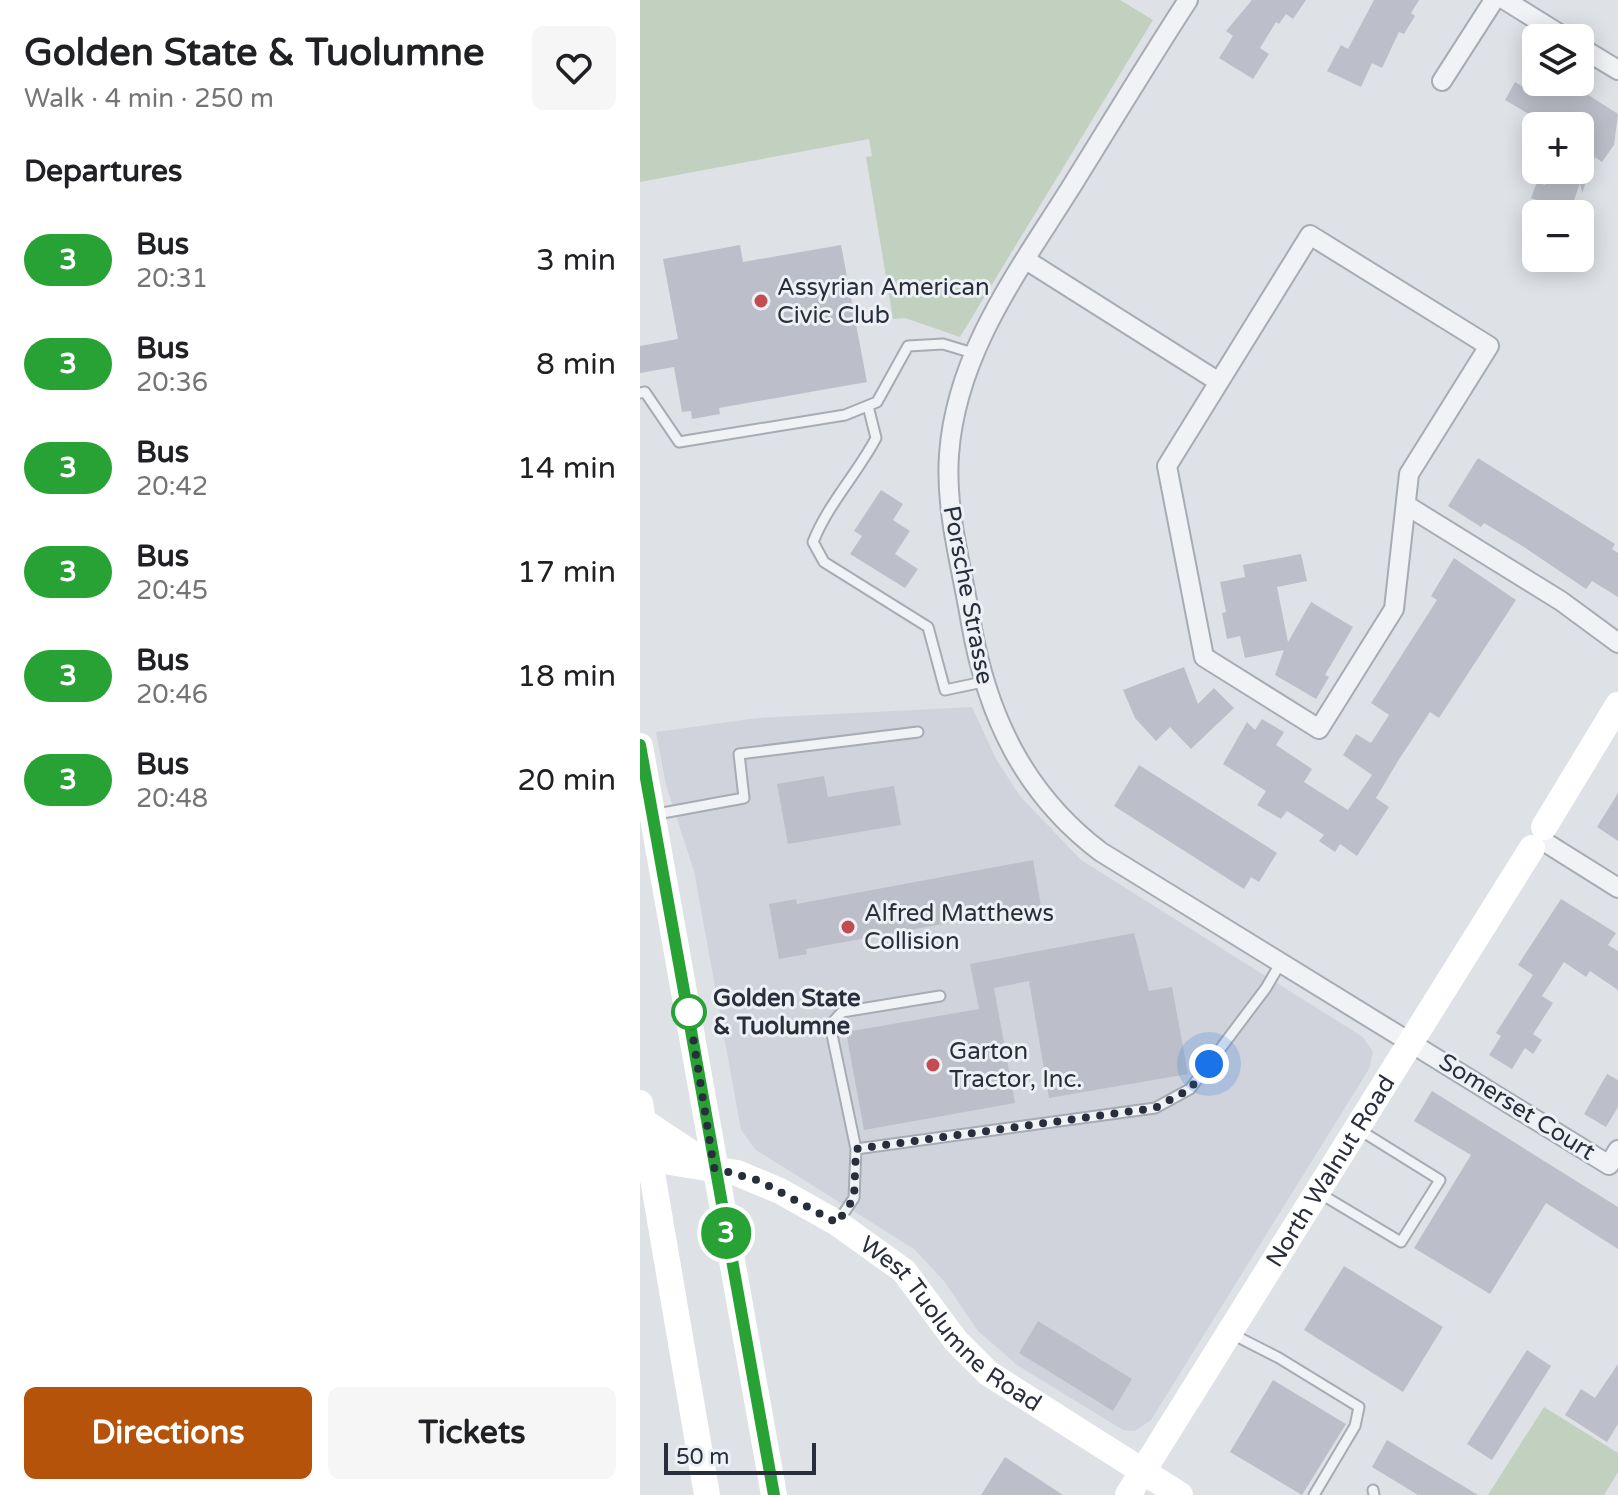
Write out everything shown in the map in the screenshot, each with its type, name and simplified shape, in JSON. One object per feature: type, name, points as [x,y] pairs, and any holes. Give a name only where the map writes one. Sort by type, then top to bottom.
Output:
[{"type":"street","name":"Porsche Strasse","points":[[1188,0],[1026,260],[973,353],[954,415],[949,490],[983,682],[1016,759],[1071,827],[1111,859],[1409,1042]]},
{"type":"street","points":[[1442,81],[1494,0]]},
{"type":"street","points":[[1505,0],[1544,24]]},
{"type":"street","points":[[1594,55],[1618,70]]},
{"type":"street","points":[[1310,235],[1489,346],[1409,474],[1406,505],[1394,609],[1319,729],[1204,657],[1167,466],[1310,235]]},
{"type":"street","points":[[1026,260],[1219,382]]},
{"type":"street","points":[[1406,505],[1561,601],[1618,643]]},
{"type":"street","name":"North Walnut Road","points":[[1128,1495],[1409,1042],[1541,840],[1618,705]]},
{"type":"street","points":[[640,746],[774,1495]]},
{"type":"street","points":[[1541,840],[1618,888]]},
{"type":"street","name":"Somerset Court","points":[[1409,1042],[1609,1165],[1618,1150]]},
{"type":"street","points":[[641,1115],[645,1158],[707,1495]]},
{"type":"street","name":"West Tuolumne Road","points":[[641,1115],[714,1168]]},
{"type":"street","name":"West Tuolumne Road","points":[[645,1158],[714,1168],[760,1181],[837,1223],[904,1271],[956,1341],[988,1373],[1180,1495]]},
{"type":"lane","points":[[640,393],[645,392],[657,407],[679,442],[845,415],[868,406],[877,402],[908,346],[943,344],[973,353]]},
{"type":"lane","points":[[868,406],[876,438],[858,473],[824,514],[813,542],[824,562],[928,627],[945,690],[983,682]]},
{"type":"lane","points":[[653,814],[744,798],[739,754],[918,732]]},
{"type":"lane","points":[[856,1149],[1155,1108],[1190,1089],[1266,988],[1280,964]]},
{"type":"lane","points":[[837,1223],[854,1198],[856,1149],[830,1025],[842,1012],[940,996]]},
{"type":"lane","points":[[1316,1192],[1401,1242],[1440,1180],[1356,1127]]},
{"type":"lane","points":[[1229,1332],[1279,1358],[1359,1407],[1355,1426],[1314,1495]]},
{"type":"shaded area","points":[[972,707],[996,759],[1020,796],[1081,860],[1363,1037],[1373,1052],[1369,1069],[1151,1420],[1135,1431],[1123,1430],[1017,1365],[978,1331],[944,1281],[914,1249],[756,1150],[741,1130],[694,871],[666,785],[656,732],[758,718]]},
{"type":"green space","points":[[640,0],[1120,0],[1153,20],[960,337],[905,318],[893,319],[866,157],[872,156],[869,139],[640,182]]},
{"type":"green space","points":[[1544,1407],[1618,1453],[1618,1472],[1604,1495],[1488,1495]]},
{"type":"building","points":[[1252,0],[1306,0],[1293,19],[1286,14],[1279,24],[1276,22],[1260,48],[1269,54],[1253,79],[1219,58],[1233,36],[1226,31]]},
{"type":"building","points":[[1374,0],[1419,0],[1411,13],[1415,16],[1404,34],[1399,32],[1382,68],[1372,63],[1361,87],[1327,71],[1341,45],[1348,49]]},
{"type":"building","points":[[1515,82],[1522,86],[1522,96],[1590,96],[1618,114],[1614,145],[1602,162],[1595,157],[1594,160],[1594,112],[1526,112],[1505,100]]},
{"type":"building","points":[[1536,184],[1580,184],[1574,200],[1531,198]]},
{"type":"building","name":"Assyrian American Civic Club","points":[[740,245],[743,262],[841,245],[867,382],[719,408],[720,414],[692,419],[691,411],[682,412],[674,367],[640,373],[640,346],[678,339],[663,259]]},
{"type":"building","points":[[1478,458],[1615,544],[1612,549],[1618,553],[1618,597],[1592,581],[1586,589],[1524,547],[1484,523],[1481,527],[1448,506]]},
{"type":"building","points":[[881,490],[903,504],[893,520],[910,531],[895,554],[918,569],[905,588],[850,554],[862,536],[854,531]]},
{"type":"building","points":[[1301,554],[1307,581],[1277,587],[1288,642],[1311,602],[1353,627],[1325,675],[1329,677],[1316,699],[1275,675],[1284,650],[1245,658],[1240,636],[1227,639],[1222,613],[1226,612],[1220,582],[1245,577],[1243,565]]},
{"type":"building","points":[[1454,558],[1516,600],[1439,718],[1430,712],[1398,761],[1376,798],[1389,807],[1357,856],[1340,844],[1335,852],[1319,841],[1324,835],[1287,811],[1281,819],[1257,805],[1266,791],[1223,764],[1247,722],[1255,730],[1262,719],[1284,732],[1276,745],[1312,769],[1304,782],[1348,810],[1372,775],[1343,755],[1356,734],[1371,743],[1389,715],[1371,703],[1437,600],[1431,596]]},
{"type":"building","points":[[1184,667],[1198,704],[1214,688],[1234,708],[1191,749],[1170,727],[1156,741],[1135,718],[1123,690]]},
{"type":"building","points":[[1139,765],[1277,853],[1259,882],[1251,877],[1244,889],[1114,806]]},
{"type":"building","points":[[824,776],[828,797],[894,786],[901,825],[788,844],[777,784]]},
{"type":"building","points":[[1618,793],[1618,841],[1597,827]]},
{"type":"building","name":"Alfred Matthews Collision","points":[[1033,860],[1041,906],[806,949],[807,954],[779,959],[769,904],[796,899],[797,904]]},
{"type":"building","points":[[1561,899],[1616,933],[1608,945],[1618,951],[1618,990],[1590,971],[1586,977],[1564,962],[1542,996],[1553,1003],[1533,1034],[1542,1040],[1533,1054],[1525,1048],[1512,1069],[1489,1055],[1501,1036],[1496,1033],[1533,975],[1518,965]]},
{"type":"building","points":[[1134,933],[1149,991],[1172,987],[1188,1074],[1049,1098],[1029,981],[994,988],[1015,1103],[864,1130],[846,1032],[979,1009],[970,964]]},
{"type":"building","points":[[1607,1074],[1618,1080],[1618,1107],[1606,1127],[1584,1114]]},
{"type":"building","points":[[1432,1091],[1618,1207],[1618,1249],[1546,1203],[1490,1294],[1414,1248],[1471,1155],[1414,1121]]},
{"type":"building","points":[[1344,1266],[1443,1327],[1403,1392],[1304,1330]]},
{"type":"building","points":[[1038,1321],[1132,1379],[1113,1411],[1019,1353]]},
{"type":"building","points":[[1527,1350],[1551,1366],[1492,1460],[1467,1444]]},
{"type":"building","points":[[1618,1364],[1618,1424],[1607,1442],[1565,1415],[1581,1389],[1595,1398]]},
{"type":"building","points":[[1273,1380],[1346,1424],[1302,1495],[1230,1452]]},
{"type":"building","points":[[1387,1440],[1478,1495],[1418,1495],[1372,1467]]},
{"type":"building","points":[[1005,1457],[1063,1495],[981,1495]]},
{"type":"bus line","name":"3","points":[[640,745],[774,1495]]},
{"type":"place","name":"Assyrian American Civic Club","points":[[761,301]]},
{"type":"place","name":"Alfred Matthews Collision","points":[[848,927]]},
{"type":"place","name":"Golden State & Tuolumne","points":[[689,1012]]},
{"type":"place","name":"Garton Tractor, Inc.","points":[[933,1065]]},
{"type":"route","points":[[689,1012],[714,1168],[760,1181],[837,1223],[854,1198],[856,1149],[1155,1108],[1190,1089],[1209,1064]]}]
